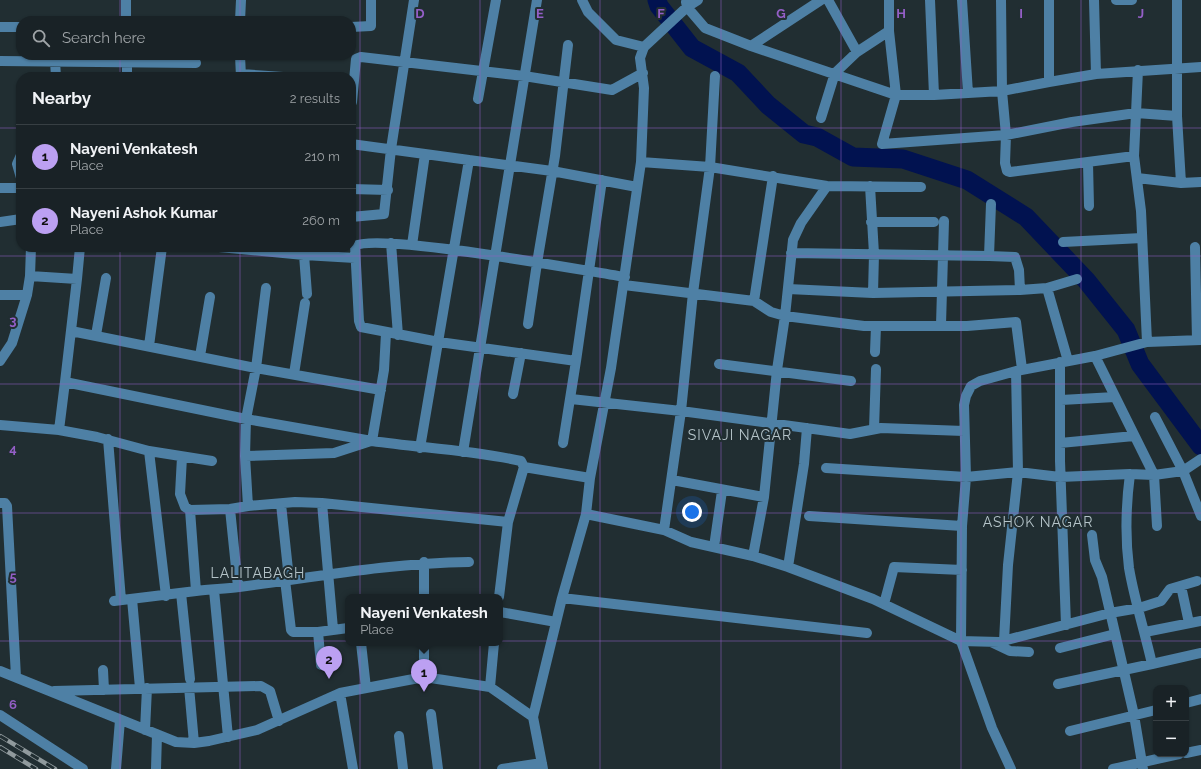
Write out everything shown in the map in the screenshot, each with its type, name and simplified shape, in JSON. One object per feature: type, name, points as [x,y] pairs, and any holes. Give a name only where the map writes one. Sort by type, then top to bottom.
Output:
[{"type":"street","points":[[126,0],[126,16]]},
{"type":"street","points":[[240,16],[241,0]]},
{"type":"street","points":[[356,26],[371,26],[370,0]]},
{"type":"street","points":[[356,217],[384,214],[388,190],[391,148],[406,61],[414,0]]},
{"type":"street","points":[[478,99],[496,0]]},
{"type":"street","points":[[464,452],[537,0]]},
{"type":"street","points":[[582,0],[588,12],[616,40],[644,47]]},
{"type":"street","points":[[502,769],[542,766],[533,717],[562,598],[586,514],[590,478],[625,281],[641,162],[643,73],[640,58],[644,47],[686,3],[698,0]]},
{"type":"street","points":[[751,46],[821,0]]},
{"type":"street","points":[[828,0],[857,52]]},
{"type":"street","points":[[889,0],[889,31],[896,95],[882,144],[1006,135],[1072,122],[1136,113],[1177,116]]},
{"type":"street","points":[[930,0],[934,95]]},
{"type":"street","points":[[962,0],[968,94]]},
{"type":"street","points":[[1001,0],[1002,91],[1006,135],[1005,163],[1008,171],[1088,163],[1134,156]]},
{"type":"street","points":[[1049,0],[1049,82]]},
{"type":"street","points":[[1094,0],[1096,74]]},
{"type":"street","points":[[1116,0],[1132,0]]},
{"type":"street","points":[[1177,0],[1177,116],[1181,183]]},
{"type":"street","points":[[686,3],[705,28],[751,46],[835,73],[896,95],[968,94],[1002,91],[1096,74],[1201,67]]},
{"type":"street","points":[[0,27],[16,27]]},
{"type":"street","points":[[821,118],[835,73],[857,52],[889,31]]},
{"type":"street","points":[[528,324],[552,171],[568,45]]},
{"type":"street","points":[[356,59],[361,57],[406,61],[483,72],[524,76],[612,90],[643,73]]},
{"type":"street","points":[[0,61],[79,60]]},
{"type":"street","points":[[127,72],[128,60]]},
{"type":"street","points":[[155,60],[196,63]]},
{"type":"street","points":[[240,60],[241,72]]},
{"type":"street","points":[[355,72],[356,60]]},
{"type":"street","points":[[55,61],[56,72]]},
{"type":"street","points":[[1138,70],[1134,156],[1141,211],[1150,342]]},
{"type":"street","points":[[664,530],[681,411],[693,292],[710,167],[715,76]]},
{"type":"street","points":[[356,144],[391,148],[552,171],[637,187]]},
{"type":"street","points":[[412,245],[425,154]]},
{"type":"street","points":[[420,448],[469,160]]},
{"type":"street","points":[[641,162],[710,167],[828,186],[921,187]]},
{"type":"street","points":[[1088,163],[1089,206]]},
{"type":"street","points":[[754,301],[773,176]]},
{"type":"street","points":[[1136,178],[1181,183],[1201,182]]},
{"type":"street","points":[[563,443],[590,272],[602,180]]},
{"type":"street","points":[[753,556],[764,497],[771,423],[793,240],[801,223],[828,186]]},
{"type":"street","points":[[870,186],[874,254],[873,293]]},
{"type":"street","points":[[0,188],[16,188]]},
{"type":"street","points":[[356,189],[388,190]]},
{"type":"street","points":[[989,256],[991,204]]},
{"type":"street","points":[[0,222],[16,220]]},
{"type":"street","points":[[871,222],[939,221],[943,256],[941,325]]},
{"type":"street","points":[[1063,242],[1142,238]]},
{"type":"street","points":[[356,246],[357,244],[375,242],[391,243],[537,263],[590,272],[625,281],[754,301],[771,312],[785,316],[876,326],[1016,322],[1019,370],[1018,472],[1008,565],[1004,641]]},
{"type":"street","points":[[391,243],[398,335]]},
{"type":"street","points":[[1011,769],[992,728],[961,641],[962,526],[966,477],[964,404],[966,396],[971,386],[980,380],[1019,370],[1095,356],[1150,342],[1199,340],[1195,247]]},
{"type":"street","points":[[0,361],[12,343],[26,295],[30,276],[31,252]]},
{"type":"street","points":[[59,430],[80,252]]},
{"type":"street","points":[[149,346],[161,252]]},
{"type":"street","points":[[294,374],[306,298],[304,252]]},
{"type":"street","points":[[311,252],[355,258]]},
{"type":"street","points":[[354,252],[359,321],[361,328],[439,342],[576,361]]},
{"type":"street","points":[[791,254],[1015,257],[1019,270],[1020,290]]},
{"type":"street","points":[[30,276],[77,279]]},
{"type":"street","points":[[96,335],[106,278]]},
{"type":"street","points":[[788,289],[873,293],[1020,290],[1047,288],[1077,279]]},
{"type":"street","points":[[248,506],[245,456],[246,419],[256,368],[266,288]]},
{"type":"street","points":[[1047,288],[1064,362],[1061,400],[1060,477],[1066,625]]},
{"type":"street","points":[[0,295],[26,295]]},
{"type":"street","points":[[200,356],[210,297]]},
{"type":"street","points":[[876,326],[876,352]]},
{"type":"street","points":[[71,331],[256,368],[381,390]]},
{"type":"street","points":[[372,441],[384,370],[386,332]]},
{"type":"street","points":[[513,394],[521,353]]},
{"type":"street","points":[[1095,356],[1154,475],[1157,526]]},
{"type":"street","points":[[719,364],[777,370],[851,381]]},
{"type":"street","points":[[874,429],[876,369]]},
{"type":"street","points":[[65,382],[246,419],[372,441],[420,448],[464,452],[521,461],[524,467],[508,522],[499,594]]},
{"type":"street","points":[[1061,400],[1115,397]]},
{"type":"street","points":[[571,399],[681,411],[850,434],[874,429],[964,430]]},
{"type":"street","points":[[1155,417],[1183,471],[1201,516]]},
{"type":"street","points":[[0,425],[59,430],[108,439],[149,451],[212,461]]},
{"type":"street","points":[[788,567],[804,464],[807,428]]},
{"type":"street","points":[[1060,443],[1134,436]]},
{"type":"street","points":[[108,439],[117,600],[166,596],[329,573],[424,562],[469,562]]},
{"type":"street","points":[[245,456],[334,453],[354,448],[372,441]]},
{"type":"street","points":[[149,451],[166,596]]},
{"type":"street","points":[[182,457],[180,494],[185,507],[190,510],[230,509],[280,504],[322,503],[508,522]]},
{"type":"street","points":[[826,468],[966,477],[1018,472],[1060,477],[1130,474],[1154,475],[1183,471],[1198,461]]},
{"type":"street","points":[[524,467],[590,478]]},
{"type":"street","points":[[1130,474],[1127,498],[1127,550],[1130,571],[1146,632],[1152,664]]},
{"type":"street","points":[[672,480],[764,497]]},
{"type":"street","points":[[714,547],[722,490]]},
{"type":"street","points":[[0,503],[5,503],[8,506],[16,678]]},
{"type":"street","points":[[322,503],[333,629]]},
{"type":"street","points":[[280,504],[291,630],[297,633],[345,628]]},
{"type":"street","points":[[230,509],[238,587]]},
{"type":"street","points":[[190,510],[196,591]]},
{"type":"street","points":[[586,514],[664,530],[691,542],[753,556],[788,567],[884,604],[961,641],[1004,641],[1110,613],[1139,608],[1161,600],[1170,589],[1197,581]]},
{"type":"street","points":[[809,516],[962,526]]},
{"type":"street","points":[[1092,535],[1095,560],[1102,577],[1122,669],[1134,715],[1142,765]]},
{"type":"street","points":[[424,562],[424,594]]},
{"type":"street","points":[[884,604],[894,567],[962,570]]},
{"type":"street","points":[[1181,586],[1189,623]]},
{"type":"street","points":[[214,590],[228,737]]},
{"type":"street","points":[[180,593],[194,743]]},
{"type":"street","points":[[562,598],[867,634]]},
{"type":"street","points":[[132,599],[143,688],[145,730]]},
{"type":"street","points":[[503,613],[556,622]]},
{"type":"street","points":[[1146,632],[1201,621]]},
{"type":"street","points":[[318,632],[321,665]]},
{"type":"street","points":[[1060,648],[1114,634]]},
{"type":"street","points":[[989,641],[1010,651],[1029,652]]},
{"type":"street","points":[[361,646],[366,688]]},
{"type":"street","points":[[424,646],[424,677]]},
{"type":"street","points":[[490,688],[494,646]]},
{"type":"street","points":[[1058,684],[1201,653]]},
{"type":"street","points":[[103,670],[104,690]]},
{"type":"street","points":[[0,671],[176,742],[194,743],[257,730],[340,693],[424,677],[490,688],[533,717]]},
{"type":"street","points":[[50,691],[143,688],[189,683],[224,686],[267,687],[274,700],[279,721]]},
{"type":"street","points":[[340,693],[353,769]]},
{"type":"street","points":[[1189,702],[1201,699]]},
{"type":"street","points":[[1070,731],[1153,711]]},
{"type":"street","points":[[0,714],[83,769]]},
{"type":"street","points":[[431,714],[438,769]]},
{"type":"street","points":[[116,769],[120,720]]},
{"type":"street","points":[[156,769],[157,735]]},
{"type":"street","points":[[398,736],[403,769]]},
{"type":"street","points":[[1189,752],[1201,750]]},
{"type":"street","points":[[1113,769],[1142,765],[1169,757]]},
{"type":"waterway","points":[[657,0],[659,6],[692,48],[738,73],[768,105],[804,134],[817,137],[853,157],[903,159],[967,180],[1026,217],[1086,280],[1126,330],[1140,364],[1201,446]]},
{"type":"railway","points":[[0,736],[55,769]]},
{"type":"railway","points":[[0,747],[36,769]]},
{"type":"place","name":"Nayeni Ashok Kumar","points":[[329,679]]},
{"type":"place","name":"Nayeni Venkatesh","points":[[424,692]]},
{"type":"district","name":"SIVAJI NAGAR","points":[[740,435]]},
{"type":"district","name":"ASHOK NAGAR","points":[[1038,522]]},
{"type":"district","name":"LALITABAGH","points":[[258,573]]}]
